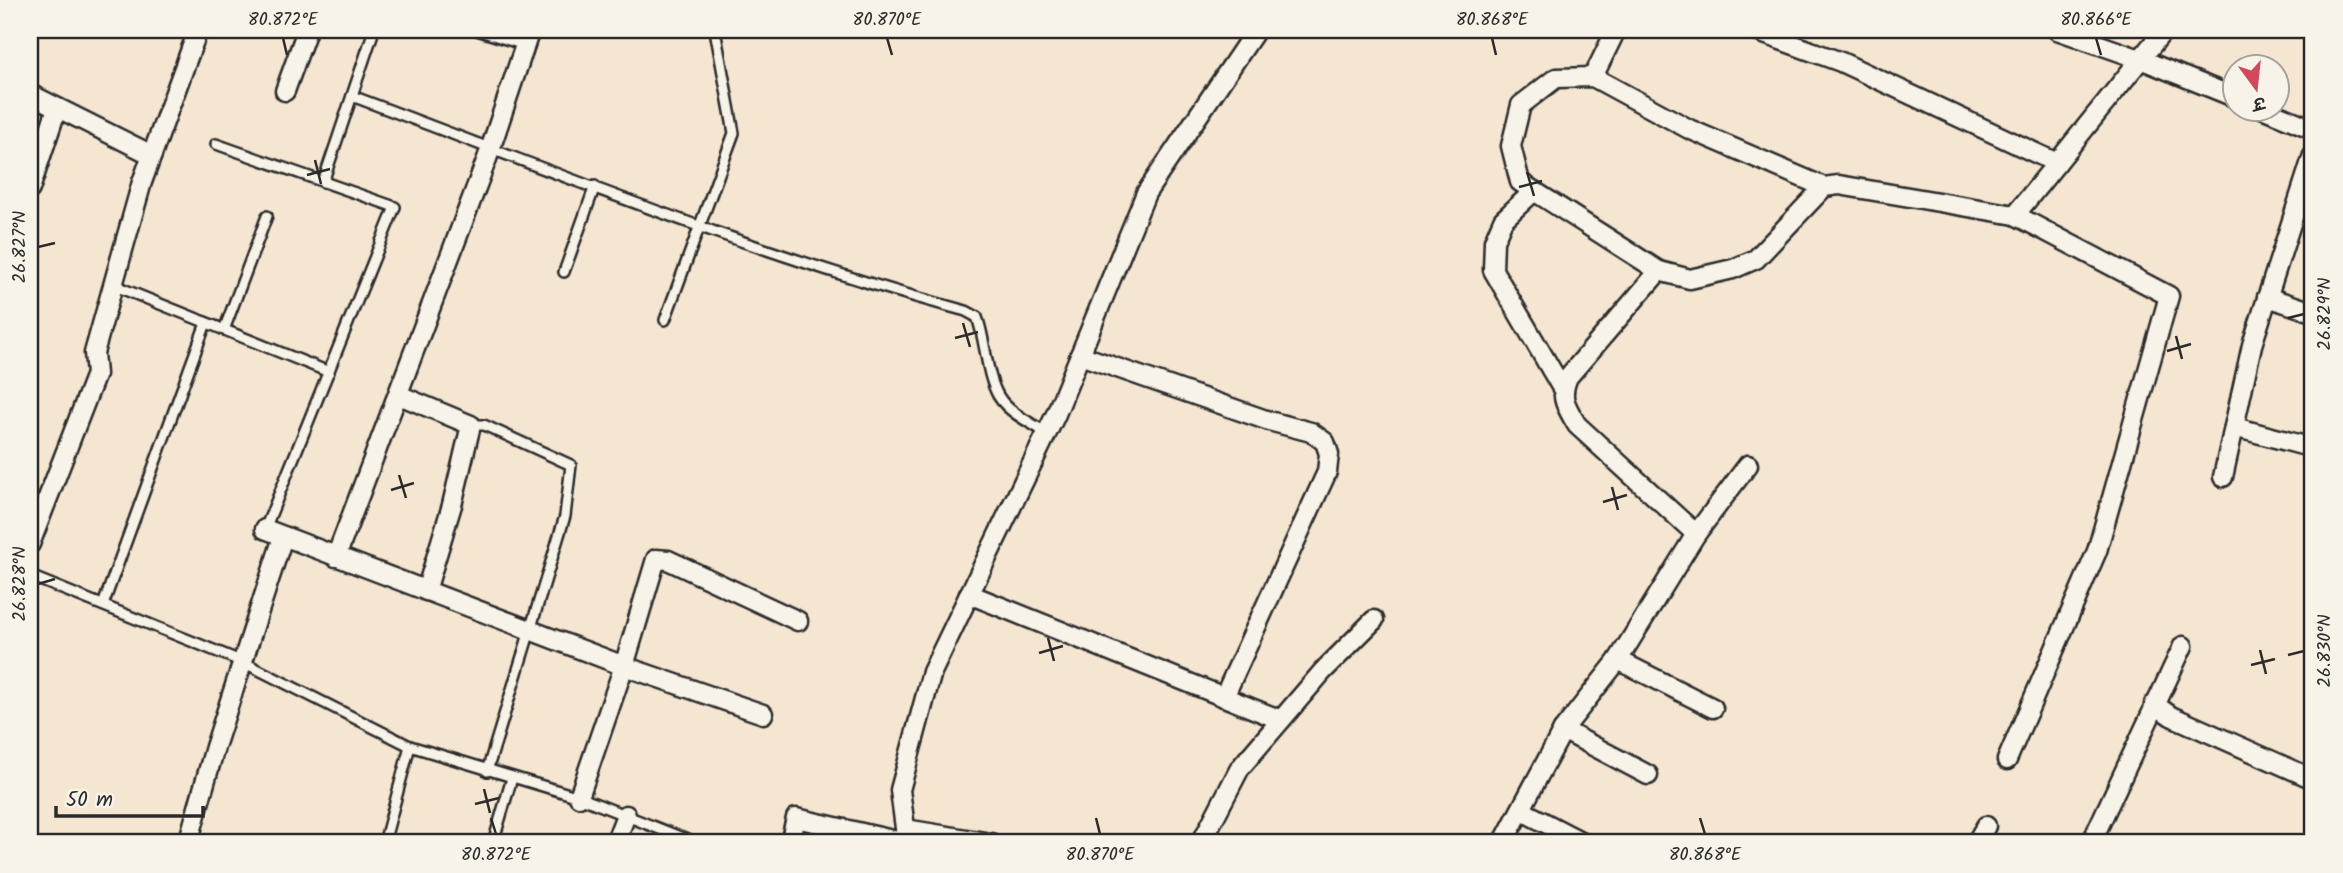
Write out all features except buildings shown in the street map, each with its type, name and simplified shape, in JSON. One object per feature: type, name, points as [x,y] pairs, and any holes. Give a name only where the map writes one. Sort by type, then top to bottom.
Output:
[{"type":"street","points":[[30,544],[96,374],[94,354],[113,285],[152,155],[198,30]]},
{"type":"street","points":[[285,91],[307,30]]},
{"type":"street","points":[[906,838],[900,789],[932,672],[1047,433],[1146,194],[1256,30]]},
{"type":"street","points":[[1592,77],[1616,30]]},
{"type":"street","points":[[1753,30],[1841,62],[2057,163]]},
{"type":"street","points":[[2057,30],[2220,91]]},
{"type":"street","points":[[2015,215],[2164,30]]},
{"type":"street","points":[[337,557],[491,148],[527,37]]},
{"type":"street","points":[[1824,187],[1756,259],[1733,269],[1690,279],[1659,271],[1520,182],[1511,146],[1521,105],[1556,78],[1592,77],[1689,129],[1824,187],[1839,185],[2015,215],[2169,296],[2098,551],[2007,760]]},
{"type":"street","points":[[30,94],[152,155]]},
{"type":"street","points":[[30,189],[57,108]]},
{"type":"street","points":[[2290,120],[2313,130]]},
{"type":"street","points":[[2222,477],[2252,345],[2313,155]]},
{"type":"street","points":[[1534,191],[1503,220],[1494,241],[1493,270],[1563,390]]},
{"type":"street","points":[[1659,271],[1568,377],[1563,390],[1564,403],[1577,425],[1696,534]]},
{"type":"street","points":[[2267,297],[2313,312]]},
{"type":"street","points":[[1080,355],[1269,421],[1311,432],[1325,442],[1329,454],[1327,472],[1224,697]]},
{"type":"street","points":[[399,395],[471,425],[452,505],[426,592]]},
{"type":"street","points":[[2234,427],[2313,448]]},
{"type":"street","points":[[1503,843],[1563,730],[1618,660],[1696,534],[1748,465]]},
{"type":"street","points":[[265,529],[624,666],[763,714]]},
{"type":"street","points":[[188,843],[283,537]]},
{"type":"street","points":[[579,797],[624,666],[656,559],[668,561],[798,621]]},
{"type":"street","points":[[970,594],[1281,720]]},
{"type":"street","points":[[1201,843],[1240,768],[1323,671],[1374,620]]},
{"type":"street","points":[[2091,843],[2183,646]]},
{"type":"street","points":[[1618,660],[1713,708]]},
{"type":"street","points":[[2154,704],[2171,716],[2313,779]]},
{"type":"street","points":[[1563,730],[1648,775]]},
{"type":"street","points":[[1526,813],[1584,843]]},
{"type":"street","points":[[615,843],[626,815]]},
{"type":"street","points":[[790,843],[796,818],[906,838],[991,843]]},
{"type":"street","points":[[1976,843],[1986,826]]},
{"type":"lane","points":[[323,182],[374,30]]},
{"type":"lane","points":[[477,30],[527,37]]},
{"type":"lane","points":[[665,320],[734,133],[715,30]]},
{"type":"lane","points":[[352,96],[864,283],[966,311],[977,317],[993,383],[1000,398],[1017,415],[1047,433]]},
{"type":"lane","points":[[216,144],[396,207],[265,529]]},
{"type":"lane","points":[[564,272],[595,186]]},
{"type":"lane","points":[[224,330],[267,216]]},
{"type":"lane","points":[[113,285],[329,372]]},
{"type":"lane","points":[[103,605],[206,323]]},
{"type":"lane","points":[[471,425],[484,425],[571,466],[565,516],[487,771]]},
{"type":"lane","points":[[30,576],[243,662],[410,746],[579,797],[695,843]]},
{"type":"lane","points":[[384,843],[410,746]]},
{"type":"lane","points":[[494,843],[512,778]]}]
